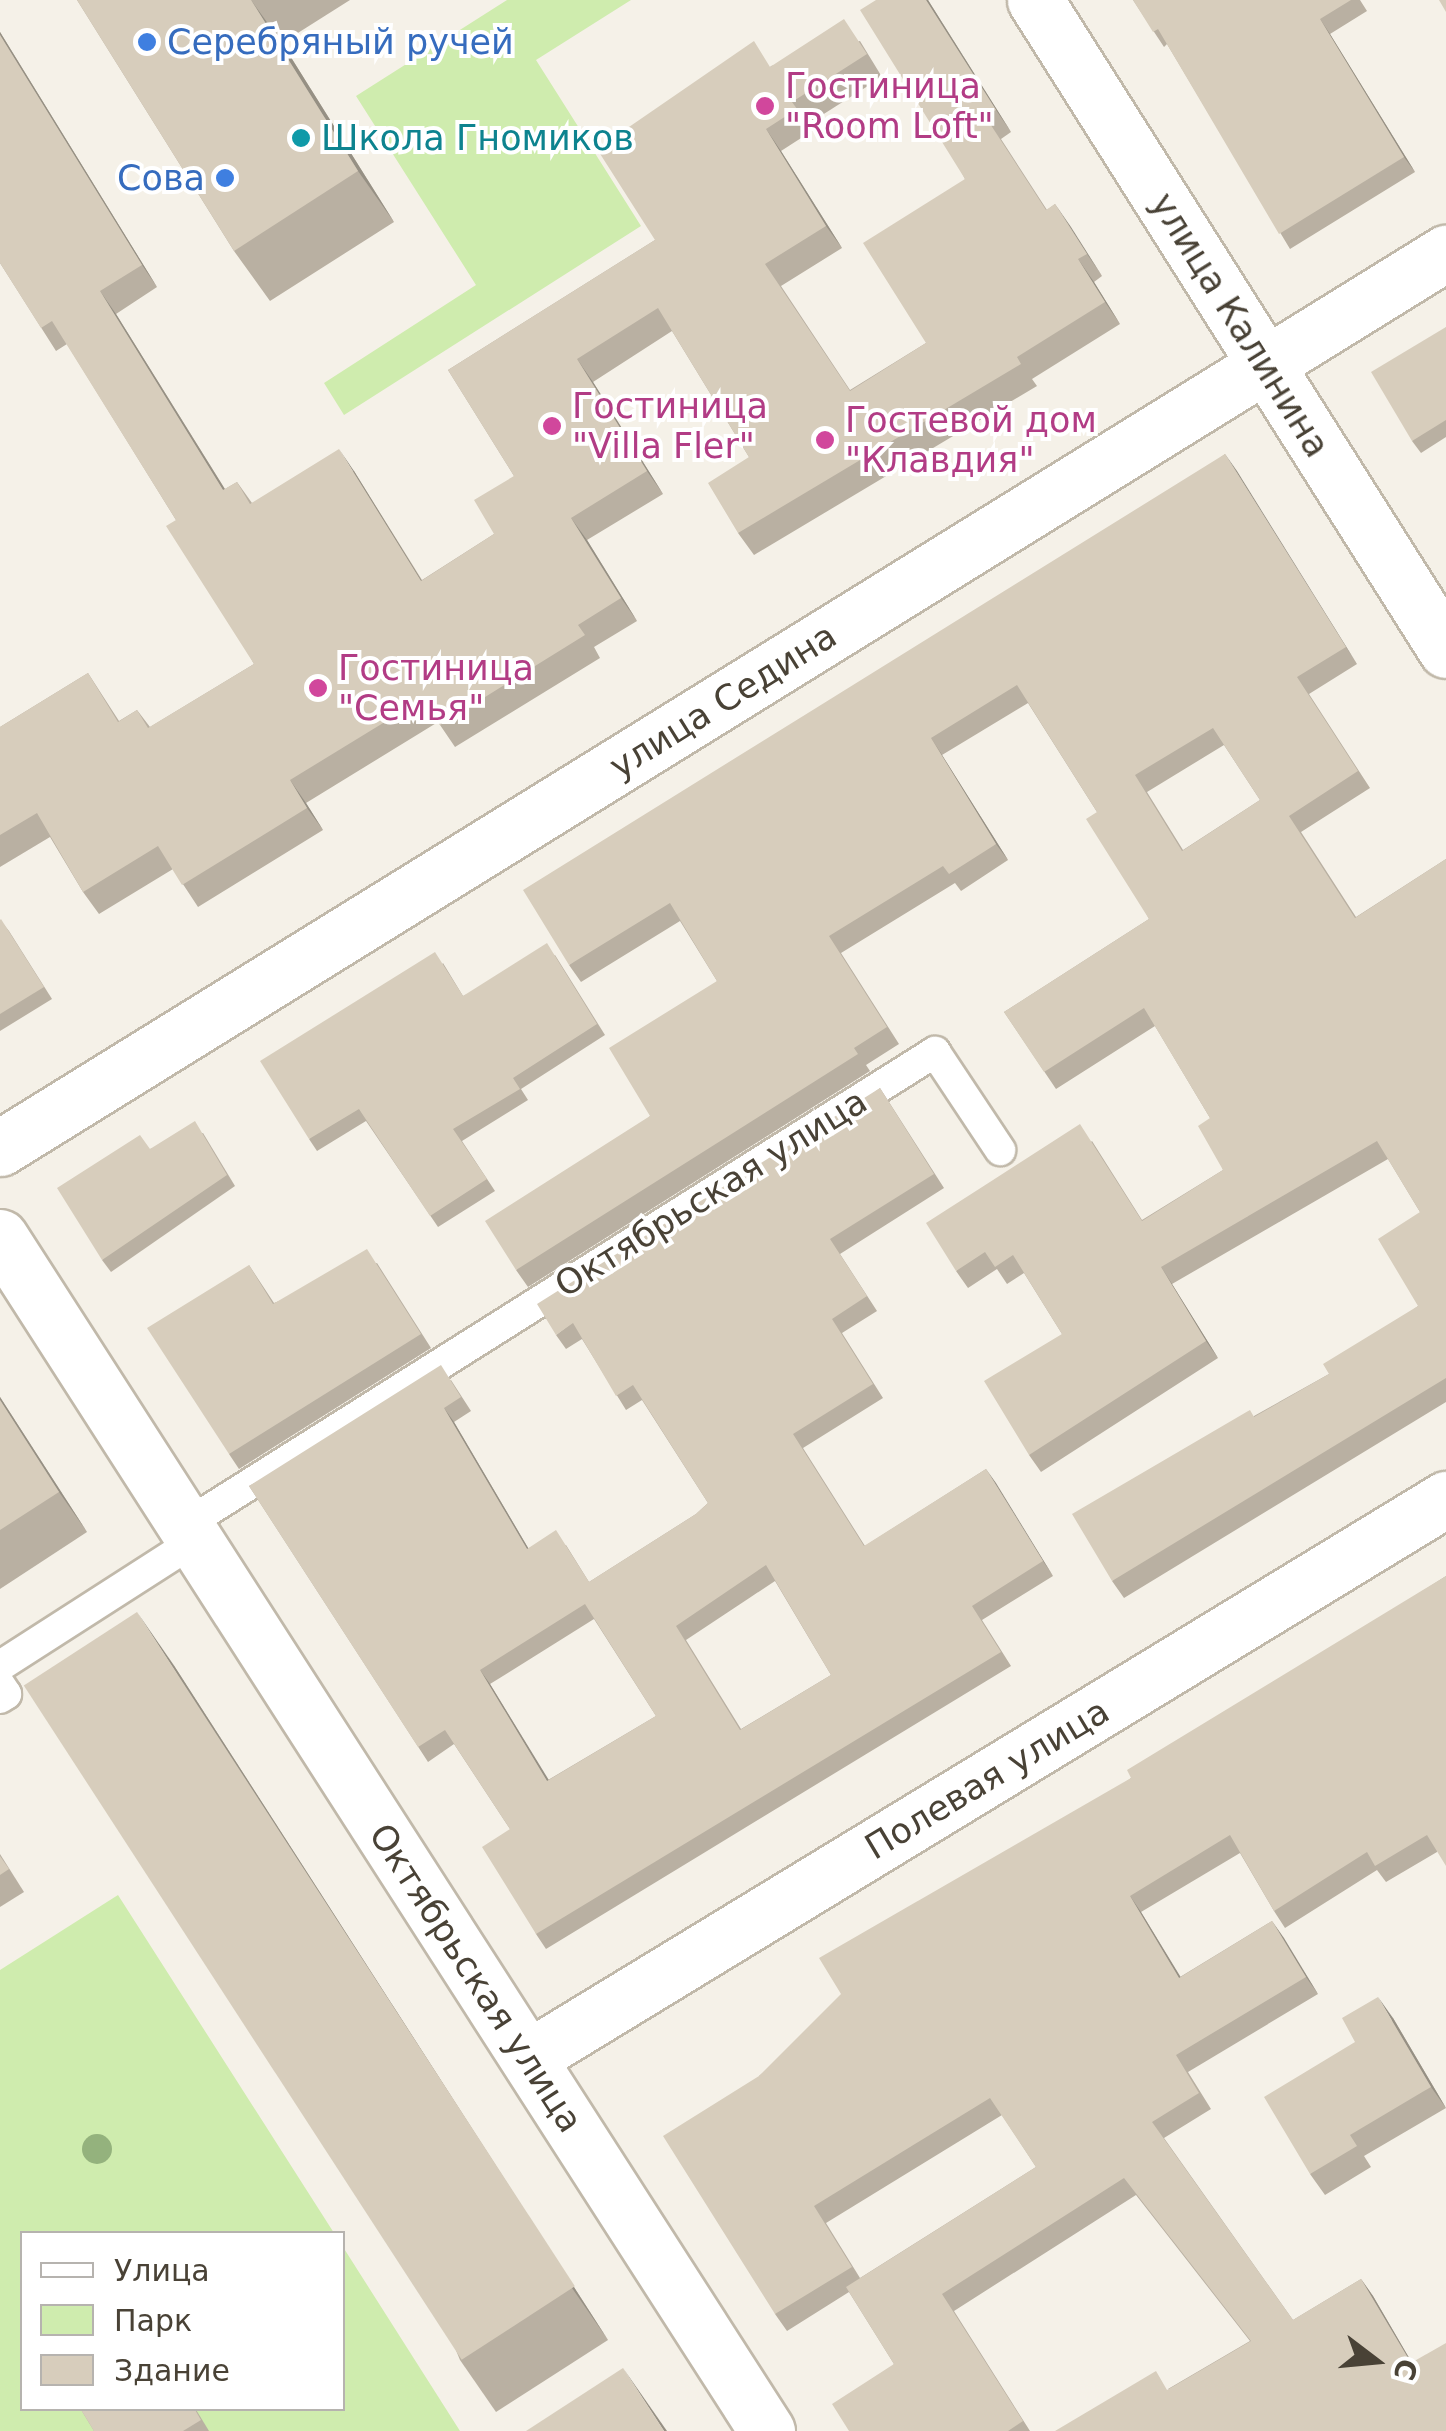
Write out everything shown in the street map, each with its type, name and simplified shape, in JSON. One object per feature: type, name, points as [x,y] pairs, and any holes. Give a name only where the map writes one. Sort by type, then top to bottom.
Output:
[{"type":"street","name":"улица Калинина","points":[[1035,0],[1446,650]]},
{"type":"street","name":"улица Седина","points":[[0,1148],[1446,254]]},
{"type":"street","name":"Октябрьская улица","points":[[0,1238],[767,2431]]},
{"type":"street","name":"Полевая улица","points":[[528,2058],[1446,1499]]},
{"type":"lane","name":"Октябрьская улица","points":[[190,1533],[935,1052],[1000,1150]]},
{"type":"lane","points":[[0,1666],[190,1533]]},
{"type":"lane","points":[[0,1685],[6,1694],[0,1698]]},
{"type":"green space","points":[[507,0],[631,0],[536,60],[641,226],[344,415],[324,383],[476,285],[356,96]]},
{"type":"green space","points":[[118,1895],[333,2231],[20,2231],[20,2411],[345,2411],[345,2250],[460,2431],[0,2431],[0,1970]]},
{"type":"building","points":[[77,0],[251,0],[358,171],[234,251]]},
{"type":"building","points":[[876,0],[926,0],[996,110],[985,116],[1046,210],[1055,204],[1087,254],[1078,259],[1105,302],[1017,357],[1021,364],[738,533],[708,483],[749,457],[658,308],[577,359],[647,471],[571,518],[621,598],[578,625],[585,635],[440,725],[424,698],[290,780],[307,808],[182,885],[158,846],[83,892],[37,813],[0,835],[0,727],[88,673],[118,722],[137,710],[148,728],[254,664],[166,526],[176,520],[52,321],[41,328],[0,263],[0,35],[142,265],[100,291],[223,490],[237,482],[250,504],[339,449],[421,581],[494,534],[474,500],[514,476],[448,370],[655,240],[597,149],[754,41],[770,67],[844,19],[867,54],[792,102],[797,109],[766,129],[826,226],[765,264],[850,391],[926,343],[863,243],[965,179],[860,10]]},
{"type":"building","points":[[1133,0],[1351,0],[1320,19],[1404,157],[1279,234],[1158,29],[1153,32]]},
{"type":"building","points":[[1446,327],[1446,420],[1412,441],[1371,372]]},
{"type":"building","points":[[1225,454],[1346,647],[1297,677],[1358,771],[1289,816],[1355,918],[1446,859],[1446,1378],[1112,1581],[1072,1514],[1250,1410],[1254,1417],[1329,1374],[1323,1364],[1418,1306],[1378,1239],[1420,1212],[1377,1141],[1161,1267],[1206,1341],[1029,1455],[984,1381],[1062,1334],[1013,1255],[995,1267],[985,1252],[956,1271],[926,1223],[1080,1124],[1142,1221],[1223,1170],[1198,1126],[1210,1118],[1144,1008],[1044,1072],[1004,1012],[1149,919],[1086,819],[1097,812],[1017,685],[931,738],[996,844],[949,874],[943,866],[829,936],[887,1027],[854,1048],[858,1054],[516,1270],[485,1221],[650,1116],[609,1048],[717,981],[670,903],[569,965],[523,890]],"holes":[[[1213,728],[1260,800],[1182,851],[1135,775]]]},
{"type":"building","points":[[0,920],[44,987],[0,1014]]},
{"type":"building","points":[[547,943],[597,1024],[513,1078],[520,1089],[453,1129],[487,1179],[430,1216],[359,1109],[309,1139],[260,1061],[435,952],[463,996]]},
{"type":"building","points":[[880,1088],[934,1174],[830,1239],[867,1296],[832,1319],[873,1384],[793,1434],[864,1546],[986,1469],[1043,1561],[972,1606],[1001,1652],[536,1934],[482,1847],[510,1829],[445,1730],[418,1747],[249,1486],[441,1365],[461,1397],[444,1408],[527,1549],[556,1530],[589,1582],[696,1514],[708,1503],[633,1385],[616,1396],[573,1323],[556,1335],[537,1304]],"holes":[[[766,1565],[831,1675],[740,1730],[676,1626]],[[585,1604],[656,1716],[547,1781],[480,1670]]]},
{"type":"building","points":[[195,1121],[227,1175],[102,1260],[57,1188],[140,1135],[150,1149]]},
{"type":"building","points":[[367,1249],[421,1334],[229,1454],[147,1328],[249,1265],[273,1304]]},
{"type":"building","points":[[0,1400],[59,1492],[0,1530]]},
{"type":"building","points":[[1446,1576],[1446,1866],[1427,1835],[1375,1866],[1367,1852],[1274,1911],[1230,1835],[1130,1896],[1179,1978],[1272,1921],[1306,1977],[1176,2055],[1199,2093],[1152,2122],[1293,2320],[1361,2279],[1411,2363],[1446,2343],[1446,2431],[1055,2431],[1156,2371],[1167,2390],[1251,2341],[1124,2178],[942,2294],[1023,2421],[1008,2431],[849,2431],[832,2404],[894,2364],[846,2287],[1036,2167],[990,2098],[814,2206],[852,2267],[775,2314],[663,2136],[759,2076],[841,1994],[819,1958],[1131,1778],[1127,1770]]},
{"type":"building","points":[[137,1612],[575,2286],[462,2360],[24,1686]]},
{"type":"building","points":[[0,1856],[9,1869],[0,1875]]},
{"type":"building","points":[[1378,1997],[1431,2087],[1350,2135],[1357,2146],[1310,2174],[1264,2097],[1355,2042],[1342,2018]]},
{"type":"building","points":[[623,2368],[664,2431],[526,2431]]},
{"type":"building","points":[[82,2411],[196,2411],[201,2420],[183,2431],[94,2431]]},
{"type":"place","name":"Серебряный ручей","points":[[147,42]]},
{"type":"place","name":"Гостиница \"Room Loft\"","points":[[765,106]]},
{"type":"place","name":"Школа Гномиков","points":[[301,138]]},
{"type":"place","name":"Сова","points":[[225,178]]},
{"type":"place","name":"Гостиница \"Villa Fler\"","points":[[552,426]]},
{"type":"place","name":"Гостевой дом \"Клавдия\"","points":[[825,440]]},
{"type":"place","name":"Гостиница \"Семья\"","points":[[318,688]]}]
